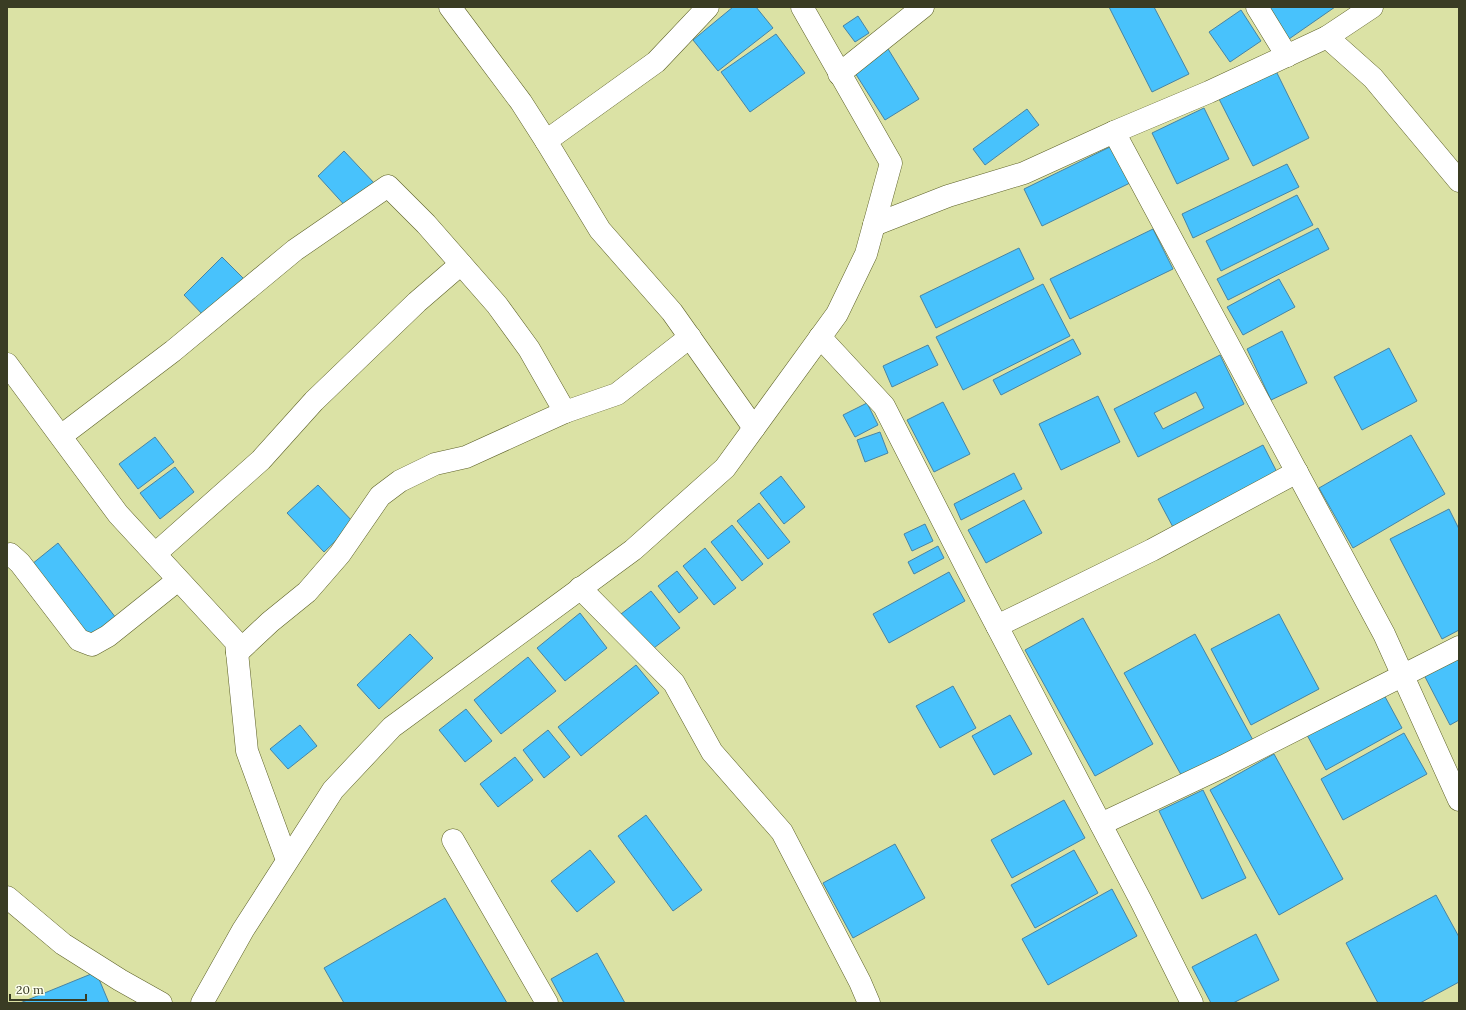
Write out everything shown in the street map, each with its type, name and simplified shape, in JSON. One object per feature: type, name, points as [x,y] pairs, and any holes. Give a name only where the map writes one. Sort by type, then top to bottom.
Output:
[{"type":"street","points":[[450,7],[521,102],[600,230],[672,312],[754,428]]},
{"type":"street","points":[[546,141],[656,62],[708,7]]},
{"type":"street","points":[[202,1003],[243,930],[333,790],[392,727],[632,550],[725,468],[837,314],[863,261],[891,163],[802,7]]},
{"type":"street","points":[[839,74],[923,7]]},
{"type":"street","points":[[1257,7],[1287,56]]},
{"type":"street","points":[[874,225],[948,196],[1024,173],[1114,132],[1209,92],[1327,37],[1372,7]]},
{"type":"street","points":[[1327,37],[1373,78],[1459,182]]},
{"type":"street","points":[[1114,132],[1384,634],[1459,800]]},
{"type":"street","points":[[61,436],[173,351],[296,250],[388,186],[426,224],[497,305],[529,349],[565,412]]},
{"type":"street","points":[[155,554],[261,460],[325,390],[417,302],[461,264]]},
{"type":"street","points":[[237,653],[270,622],[307,592],[340,554],[380,496],[400,481],[435,464],[466,457],[565,412],[617,394],[690,337]]},
{"type":"street","points":[[820,337],[884,406],[1192,1003]]},
{"type":"street","points":[[7,364],[118,514],[236,642],[247,751],[287,860]]},
{"type":"street","points":[[997,626],[1152,550],[1297,472]]},
{"type":"street","points":[[7,556],[10,554],[20,563],[79,640],[92,645],[108,636],[178,580]]},
{"type":"street","points":[[580,588],[674,683],[712,752],[782,832],[860,982],[869,1003]]},
{"type":"street","points":[[1101,824],[1224,766],[1459,647]]},
{"type":"street","points":[[453,840],[547,1003]]},
{"type":"street","points":[[7,897],[63,944],[120,980],[161,1003]]},
{"type":"building","points":[[733,7],[756,7],[773,28],[718,71],[693,40]]},
{"type":"building","points":[[1109,7],[1154,7],[1189,74],[1152,92]]},
{"type":"building","points":[[1267,7],[1335,7],[1289,39]]},
{"type":"building","points":[[1241,10],[1261,41],[1230,62],[1209,32]]},
{"type":"building","points":[[858,16],[869,33],[855,42],[843,26]]},
{"type":"building","points":[[776,34],[805,73],[750,112],[721,72]]},
{"type":"building","points":[[885,44],[919,99],[885,120],[850,65]]},
{"type":"building","points":[[1276,71],[1309,138],[1253,166],[1219,99]]},
{"type":"building","points":[[1204,108],[1229,159],[1177,184],[1152,133]]},
{"type":"building","points":[[1027,109],[1039,125],[985,165],[973,149]]},
{"type":"building","points":[[1116,144],[1134,181],[1042,226],[1024,189]]},
{"type":"building","points":[[344,151],[375,184],[348,209],[318,176]]},
{"type":"building","points":[[1287,164],[1299,187],[1193,238],[1182,214]]},
{"type":"building","points":[[1297,195],[1313,225],[1221,271],[1206,241]]},
{"type":"building","points":[[1318,228],[1329,249],[1228,300],[1217,279]]},
{"type":"building","points":[[1153,229],[1173,269],[1070,319],[1050,279]]},
{"type":"building","points":[[1019,248],[1034,279],[936,328],[920,296]]},
{"type":"building","points":[[222,257],[244,279],[205,317],[184,295]]},
{"type":"building","points":[[1279,279],[1295,307],[1243,335],[1227,307]]},
{"type":"building","points":[[1043,284],[1070,336],[963,390],[936,337]]},
{"type":"building","points":[[1282,331],[1307,383],[1271,400],[1247,349]]},
{"type":"building","points":[[1073,339],[1081,354],[1001,395],[993,380]]},
{"type":"building","points":[[928,345],[938,365],[892,387],[883,366]]},
{"type":"building","points":[[1389,348],[1417,401],[1362,430],[1334,377]]},
{"type":"building","points":[[1220,355],[1244,404],[1138,457],[1114,409]],"holes":[[[1196,392],[1204,408],[1163,429],[1154,413]]]},
{"type":"building","points":[[1098,396],[1120,442],[1061,470],[1039,424]]},
{"type":"building","points":[[943,402],[970,454],[934,472],[907,420]]},
{"type":"building","points":[[867,403],[878,425],[855,437],[843,415]]},
{"type":"building","points":[[880,432],[888,453],[865,462],[857,440]]},
{"type":"building","points":[[1411,435],[1445,494],[1353,548],[1319,488]]},
{"type":"building","points":[[155,437],[174,462],[138,489],[119,464]]},
{"type":"building","points":[[1263,445],[1279,476],[1174,529],[1158,499]]},
{"type":"building","points":[[175,467],[194,492],[160,519],[140,493]]},
{"type":"building","points":[[1014,473],[1022,489],[961,520],[954,504]]},
{"type":"building","points":[[781,476],[805,507],[784,524],[760,493]]},
{"type":"building","points":[[318,485],[354,523],[324,552],[287,513]]},
{"type":"building","points":[[1024,500],[1042,533],[986,563],[968,530]]},
{"type":"building","points":[[759,503],[790,542],[768,559],[737,521]]},
{"type":"building","points":[[1449,509],[1459,529],[1459,630],[1442,639],[1390,539]]},
{"type":"building","points":[[925,524],[933,541],[912,551],[904,534]]},
{"type":"building","points":[[732,525],[763,564],[742,581],[711,542]]},
{"type":"building","points":[[58,543],[116,618],[90,638],[32,564]]},
{"type":"building","points":[[938,546],[944,558],[914,574],[908,562]]},
{"type":"building","points":[[705,548],[736,588],[714,605],[683,566]]},
{"type":"building","points":[[677,571],[698,598],[679,613],[658,586]]},
{"type":"building","points":[[949,572],[965,601],[889,643],[873,614]]},
{"type":"building","points":[[651,591],[680,628],[650,651],[621,614]]},
{"type":"building","points":[[580,613],[607,648],[565,681],[537,648]]},
{"type":"building","points":[[1279,614],[1319,689],[1251,725],[1211,649]]},
{"type":"building","points":[[1083,618],[1153,744],[1095,776],[1025,650]]},
{"type":"building","points":[[410,634],[433,658],[379,709],[357,685]]},
{"type":"building","points":[[1195,634],[1254,742],[1184,780],[1124,673]]},
{"type":"building","points":[[1459,655],[1459,720],[1450,725],[1423,673]]},
{"type":"building","points":[[528,657],[556,691],[501,734],[474,700]]},
{"type":"building","points":[[636,665],[659,693],[581,756],[558,727]]},
{"type":"building","points":[[953,686],[976,728],[940,748],[916,706]]},
{"type":"building","points":[[1383,693],[1402,728],[1326,770],[1307,735]]},
{"type":"building","points":[[466,709],[492,741],[465,762],[439,730]]},
{"type":"building","points":[[1010,715],[1032,754],[994,775],[972,736]]},
{"type":"building","points":[[300,725],[317,746],[288,769],[270,749]]},
{"type":"building","points":[[548,730],[570,757],[544,778],[523,750]]},
{"type":"building","points":[[1404,733],[1427,774],[1343,820],[1321,779]]},
{"type":"building","points":[[1274,754],[1343,879],[1279,915],[1210,790]]},
{"type":"building","points":[[515,757],[533,780],[498,807],[480,784]]},
{"type":"building","points":[[1203,790],[1246,878],[1202,899],[1159,811]]},
{"type":"building","points":[[1064,800],[1085,838],[1012,878],[991,840]]},
{"type":"building","points":[[646,815],[702,890],[673,911],[618,836]]},
{"type":"building","points":[[895,844],[925,898],[853,938],[823,883]]},
{"type":"building","points":[[590,850],[615,882],[577,912],[551,881]]},
{"type":"building","points":[[1074,850],[1098,893],[1035,928],[1011,885]]},
{"type":"building","points":[[1112,889],[1137,936],[1048,985],[1022,939]]},
{"type":"building","points":[[1436,895],[1459,937],[1459,982],[1420,1003],[1378,1003],[1346,943]]},
{"type":"building","points":[[445,898],[507,1003],[344,1003],[324,968]]},
{"type":"building","points":[[1256,934],[1279,980],[1233,1003],[1211,1003],[1192,967]]},
{"type":"building","points":[[597,953],[625,1003],[564,1003],[551,979]]},
{"type":"building","points":[[96,972],[109,1003],[20,1003]]}]
